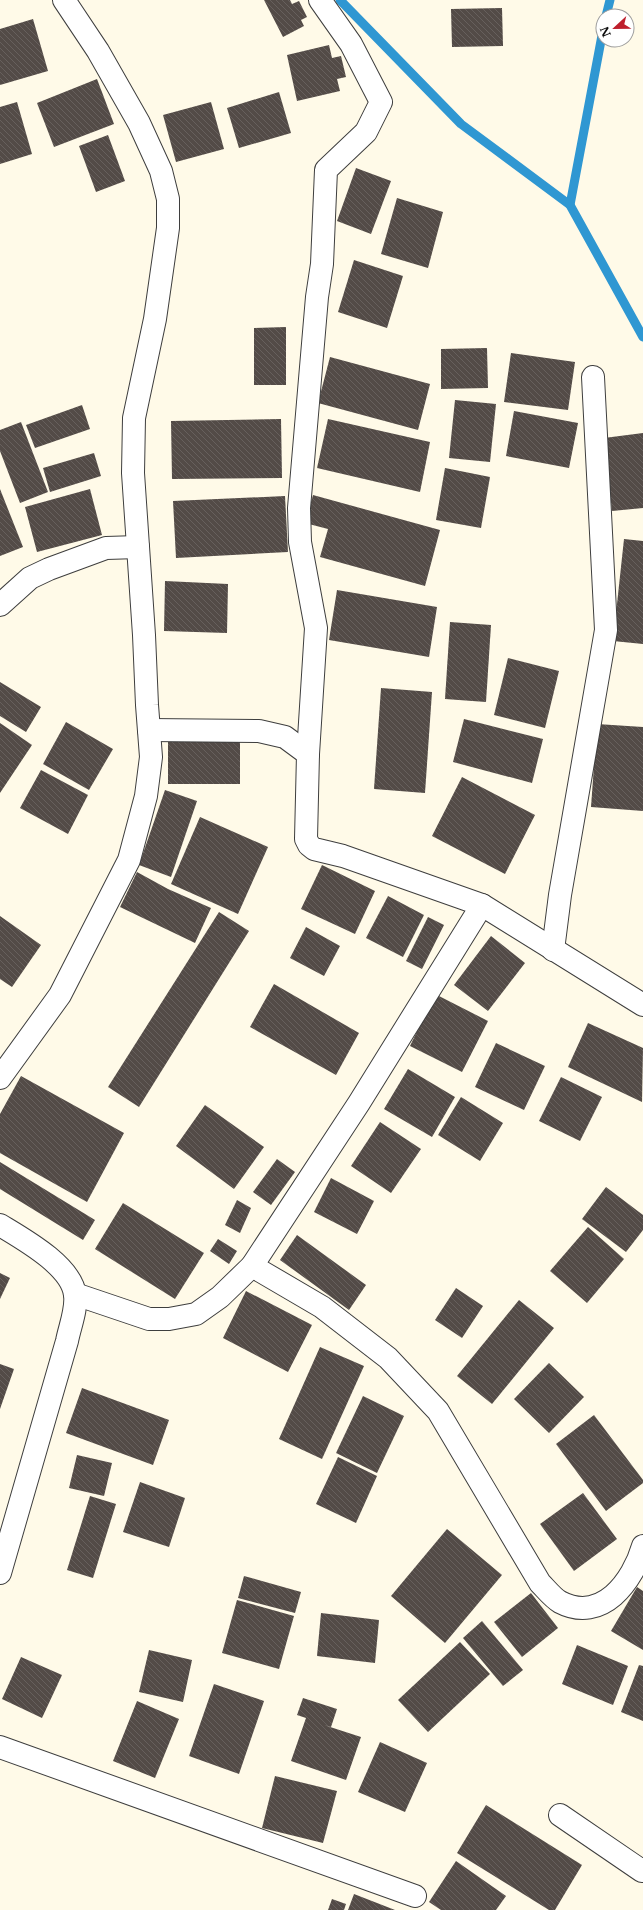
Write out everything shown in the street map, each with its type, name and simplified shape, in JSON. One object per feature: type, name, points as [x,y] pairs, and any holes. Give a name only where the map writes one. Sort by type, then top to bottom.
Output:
[{"type":"street","points":[[0,1078],[60,995],[129,860],[146,796],[151,757],[132,473],[134,418],[155,319],[168,228],[168,199],[161,171],[139,123],[98,52],[64,0]]},
{"type":"street","points":[[320,0],[351,44],[381,102],[366,132],[326,170],[322,264],[316,297],[299,508],[300,542],[316,628],[308,754],[306,839],[309,845],[314,849],[342,856],[482,905],[643,1005]]},
{"type":"street","points":[[553,950],[560,895],[606,630],[593,377]]},
{"type":"street","points":[[0,605],[30,578],[49,569],[106,548],[138,547]]},
{"type":"street","points":[[149,730],[259,731],[285,737],[308,754]]},
{"type":"street","points":[[75,1294],[149,1319],[169,1319],[196,1314],[220,1297],[252,1266],[359,1103],[482,905]]},
{"type":"street","points":[[0,1225],[39,1250],[64,1271],[75,1294],[74,1311],[67,1340],[0,1573]]},
{"type":"street","points":[[252,1266],[322,1308],[388,1358],[438,1411],[540,1583],[558,1602],[573,1608],[588,1609],[609,1599],[626,1583],[641,1557]]},
{"type":"street","points":[[0,1747],[415,1896]]},
{"type":"street","points":[[560,1815],[642,1871],[643,1868]]},
{"type":"building","points":[[264,0],[290,0],[292,4],[299,1],[307,17],[301,20],[304,26],[283,37]]},
{"type":"building","points":[[502,8],[503,46],[452,47],[451,9]]},
{"type":"building","points":[[33,19],[48,71],[0,85],[0,29]]},
{"type":"building","points":[[329,45],[332,58],[341,56],[346,77],[337,79],[340,91],[297,101],[287,55]]},
{"type":"building","points":[[97,79],[114,124],[54,147],[37,103]]},
{"type":"building","points":[[279,92],[291,133],[239,148],[227,108]]},
{"type":"building","points":[[17,102],[32,154],[0,164],[0,107]]},
{"type":"building","points":[[211,102],[224,149],[176,162],[163,115]]},
{"type":"building","points":[[108,135],[125,181],[96,192],[79,146]]},
{"type":"building","points":[[356,168],[391,181],[371,234],[337,221]]},
{"type":"building","points":[[397,198],[443,212],[428,268],[381,254]]},
{"type":"building","points":[[354,260],[403,276],[387,328],[338,312]]},
{"type":"building","points":[[286,327],[286,385],[254,385],[254,328]]},
{"type":"building","points":[[487,348],[488,388],[441,389],[441,349]]},
{"type":"building","points":[[511,353],[575,362],[568,410],[504,402]]},
{"type":"building","points":[[330,357],[430,384],[418,430],[318,403]]},
{"type":"building","points":[[455,400],[496,404],[490,462],[449,458]]},
{"type":"building","points":[[82,405],[90,429],[35,448],[26,425]]},
{"type":"building","points":[[514,411],[578,423],[569,468],[506,456]]},
{"type":"building","points":[[281,419],[282,478],[172,479],[171,421]]},
{"type":"building","points":[[328,419],[430,442],[420,492],[317,468]]},
{"type":"building","points":[[21,422],[48,492],[20,503],[0,451],[0,430]]},
{"type":"building","points":[[643,433],[643,508],[612,511],[604,438]]},
{"type":"building","points":[[94,453],[101,476],[50,492],[43,468]]},
{"type":"building","points":[[445,468],[490,477],[481,528],[436,520]]},
{"type":"building","points":[[0,489],[23,547],[0,556]]},
{"type":"building","points":[[90,489],[102,535],[37,552],[25,507]]},
{"type":"building","points":[[313,495],[440,530],[425,586],[320,557],[328,529],[305,523]]},
{"type":"building","points":[[285,496],[288,552],[176,558],[173,501]]},
{"type":"building","points":[[624,539],[643,541],[643,644],[613,641]]},
{"type":"building","points":[[165,581],[228,584],[227,633],[164,631]]},
{"type":"building","points":[[337,590],[437,607],[429,657],[329,640]]},
{"type":"building","points":[[450,622],[491,625],[486,702],[445,699]]},
{"type":"building","points":[[508,658],[559,671],[545,728],[494,715]]},
{"type":"building","points":[[0,682],[41,707],[26,732],[0,716]]},
{"type":"building","points":[[381,688],[432,692],[425,793],[374,789]]},
{"type":"building","points":[[464,719],[543,739],[532,783],[453,762]]},
{"type":"building","points":[[66,722],[113,749],[89,790],[43,764]]},
{"type":"building","points":[[0,723],[32,745],[0,793]]},
{"type":"building","points":[[597,724],[643,727],[643,811],[591,807]]},
{"type":"building","points":[[168,738],[240,739],[240,784],[168,784]]},
{"type":"building","points":[[41,770],[88,795],[68,834],[20,808]]},
{"type":"building","points":[[462,777],[535,815],[505,874],[432,836]]},
{"type":"building","points":[[165,790],[197,801],[171,877],[139,865]]},
{"type":"building","points":[[200,817],[268,847],[238,914],[171,884]]},
{"type":"building","points":[[322,865],[375,891],[355,934],[301,909]]},
{"type":"building","points":[[137,872],[168,889],[211,908],[195,943],[120,907]]},
{"type":"building","points":[[388,896],[424,915],[403,957],[366,938]]},
{"type":"building","points":[[219,912],[249,931],[139,1107],[108,1087]]},
{"type":"building","points":[[0,916],[41,945],[12,987],[0,979]]},
{"type":"building","points":[[428,917],[444,925],[422,969],[406,961]]},
{"type":"building","points":[[306,927],[340,946],[324,976],[290,958]]},
{"type":"building","points":[[491,936],[525,963],[488,1011],[454,985]]},
{"type":"building","points":[[274,984],[359,1033],[336,1075],[250,1027]]},
{"type":"building","points":[[435,994],[488,1021],[462,1072],[410,1046]]},
{"type":"building","points":[[588,1023],[643,1048],[642,1102],[568,1067]]},
{"type":"building","points":[[496,1043],[545,1066],[524,1110],[475,1087]]},
{"type":"building","points":[[408,1069],[455,1097],[432,1137],[384,1109]]},
{"type":"building","points":[[21,1076],[124,1133],[87,1202],[0,1153],[0,1114]]},
{"type":"building","points":[[561,1077],[602,1097],[580,1141],[539,1121]]},
{"type":"building","points":[[461,1097],[503,1123],[480,1161],[438,1135]]},
{"type":"building","points":[[205,1105],[264,1147],[234,1189],[176,1146]]},
{"type":"building","points":[[380,1122],[421,1149],[391,1193],[351,1166]]},
{"type":"building","points":[[277,1159],[295,1172],[271,1205],[253,1192]]},
{"type":"building","points":[[0,1162],[95,1220],[83,1240],[0,1189]]},
{"type":"building","points":[[331,1178],[374,1201],[357,1234],[314,1212]]},
{"type":"building","points":[[606,1187],[643,1215],[643,1230],[626,1252],[582,1219]]},
{"type":"building","points":[[237,1200],[251,1208],[240,1233],[225,1225]]},
{"type":"building","points":[[123,1203],[204,1253],[175,1299],[95,1249]]},
{"type":"building","points":[[588,1227],[624,1259],[587,1303],[550,1271]]},
{"type":"building","points":[[297,1235],[366,1285],[349,1310],[280,1260]]},
{"type":"building","points":[[218,1239],[237,1251],[229,1264],[210,1251]]},
{"type":"building","points":[[0,1273],[10,1278],[0,1299]]},
{"type":"building","points":[[456,1288],[483,1306],[462,1338],[435,1320]]},
{"type":"building","points":[[246,1291],[312,1325],[288,1372],[223,1338]]},
{"type":"building","points":[[519,1300],[554,1328],[492,1404],[457,1376]]},
{"type":"building","points":[[320,1347],[364,1366],[322,1459],[279,1439]]},
{"type":"building","points":[[549,1363],[584,1397],[549,1433],[514,1399]]},
{"type":"building","points":[[0,1364],[14,1369],[0,1409]]},
{"type":"building","points":[[82,1388],[169,1420],[153,1465],[66,1433]]},
{"type":"building","points":[[363,1396],[404,1416],[377,1473],[336,1453]]},
{"type":"building","points":[[594,1415],[643,1480],[643,1483],[606,1511],[556,1444]]},
{"type":"building","points":[[77,1455],[112,1463],[104,1496],[69,1488]]},
{"type":"building","points":[[338,1457],[377,1476],[356,1523],[316,1504]]},
{"type":"building","points":[[140,1482],[185,1498],[169,1547],[123,1532]]},
{"type":"building","points":[[583,1493],[617,1539],[574,1571],[540,1524]]},
{"type":"building","points":[[90,1496],[116,1504],[93,1578],[67,1570]]},
{"type":"building","points":[[447,1529],[502,1575],[445,1643],[391,1596]]},
{"type":"building","points":[[244,1576],[301,1592],[295,1613],[238,1598]]},
{"type":"building","points":[[637,1587],[643,1591],[643,1650],[611,1631]]},
{"type":"building","points":[[531,1593],[558,1628],[522,1657],[494,1622]]},
{"type":"building","points":[[237,1600],[294,1616],[279,1669],[222,1653]]},
{"type":"building","points":[[321,1613],[379,1620],[375,1663],[317,1656]]},
{"type":"building","points":[[482,1621],[523,1670],[503,1686],[463,1638]]},
{"type":"building","points":[[460,1642],[490,1674],[428,1732],[398,1700]]},
{"type":"building","points":[[577,1645],[628,1666],[613,1705],[562,1684]]},
{"type":"building","points":[[149,1650],[192,1660],[183,1702],[139,1692]]},
{"type":"building","points":[[21,1657],[62,1675],[42,1718],[2,1699]]},
{"type":"building","points":[[639,1665],[643,1666],[643,1721],[621,1712]]},
{"type":"building","points":[[214,1684],[264,1701],[239,1774],[189,1756]]},
{"type":"building","points":[[303,1698],[337,1709],[331,1727],[324,1725],[361,1737],[346,1780],[291,1761],[306,1718],[297,1715]]},
{"type":"building","points":[[137,1701],[179,1719],[155,1778],[113,1761]]},
{"type":"building","points":[[380,1742],[427,1763],[405,1812],[358,1792]]},
{"type":"building","points":[[275,1776],[337,1791],[323,1843],[262,1828]]},
{"type":"building","points":[[486,1805],[582,1865],[555,1910],[549,1910],[457,1853]]},
{"type":"building","points":[[456,1861],[506,1896],[496,1910],[441,1910],[429,1902]]},
{"type":"building","points":[[354,1894],[395,1910],[348,1910]]},
{"type":"building","points":[[332,1899],[346,1904],[344,1910],[328,1910]]},
{"type":"waterway","points":[[340,0],[461,124],[570,205],[643,337]]},
{"type":"waterway","points":[[608,8],[610,0]]},
{"type":"waterway","points":[[570,205],[600,48]]}]
